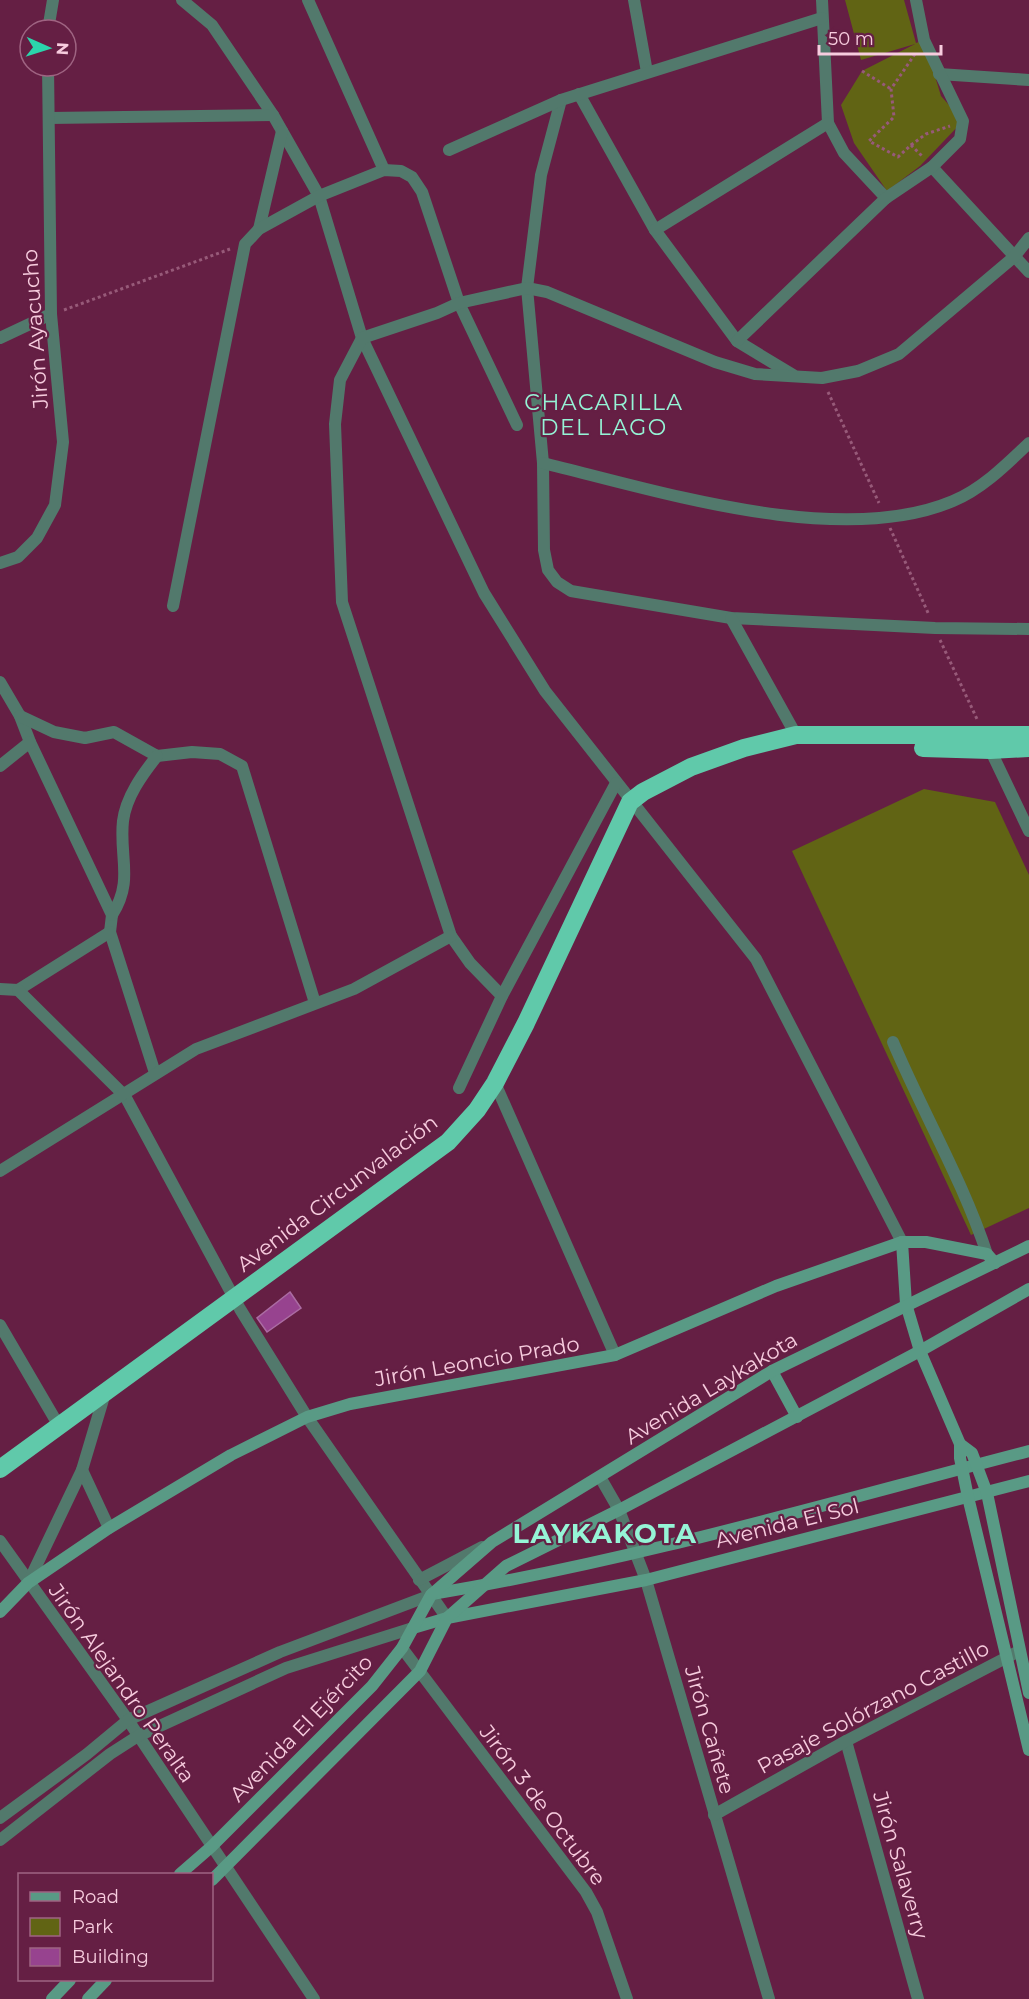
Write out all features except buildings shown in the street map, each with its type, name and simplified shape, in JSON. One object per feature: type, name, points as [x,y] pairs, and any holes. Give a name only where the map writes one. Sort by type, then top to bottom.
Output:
[{"type":"highway","points":[[630,802],[643,792],[691,767],[744,748],[796,735],[856,746],[987,743],[1029,748]]},
{"type":"highway","points":[[987,743],[1029,735]]},
{"type":"highway","name":"Avenida Circunvalación","points":[[0,1469],[448,1142],[477,1110],[495,1083],[526,1023],[630,802]]},
{"type":"street","points":[[50,18],[53,0]]},
{"type":"street","points":[[182,0],[212,25],[273,116],[320,196],[362,338],[484,593],[545,691],[630,802],[756,959],[902,1242],[906,1304],[920,1351],[960,1444],[968,1497],[1013,1654],[1029,1694]]},
{"type":"street","points":[[308,0],[384,170]]},
{"type":"street","points":[[634,0],[647,72]]},
{"type":"street","points":[[822,0],[828,123],[844,153],[886,198]]},
{"type":"street","points":[[738,341],[886,198],[932,167],[960,139],[963,121],[924,40],[916,0]]},
{"type":"street","points":[[449,150],[561,100],[822,18]]},
{"type":"street","points":[[939,74],[1029,80]]},
{"type":"street","name":"Jirón Ayacucho","points":[[0,563],[18,557],[37,538],[55,505],[63,442],[51,314],[48,78]]},
{"type":"street","points":[[579,94],[655,230],[738,341],[796,377]]},
{"type":"street","points":[[561,100],[541,175],[527,288],[543,463],[544,550],[548,570],[557,582],[571,591],[730,618],[934,628],[1029,629]]},
{"type":"street","points":[[49,118],[273,116]]},
{"type":"street","points":[[655,230],[828,123]]},
{"type":"street","points":[[259,229],[282,131]]},
{"type":"street","points":[[932,167],[1029,272]]},
{"type":"street","points":[[173,606],[245,244],[259,229],[320,196],[384,170],[407,174],[422,192],[459,303],[517,425]]},
{"type":"street","points":[[502,996],[470,963],[451,936],[342,602],[335,424],[340,380],[362,338],[459,303],[527,288],[547,292],[715,362],[755,374],[822,378],[858,371],[900,354],[1014,257],[1029,238]]},
{"type":"street","points":[[0,338],[51,314]]},
{"type":"street","points":[[543,463],[751,512],[886,519],[926,511],[956,500],[998,471],[1029,443]]},
{"type":"street","points":[[730,618],[796,735]]},
{"type":"street","points":[[0,682],[20,716],[30,742],[112,915]]},
{"type":"street","points":[[20,716],[54,732],[85,738],[114,732],[157,756],[192,752],[220,753],[242,766],[315,1003]]},
{"type":"street","points":[[0,766],[30,742]]},
{"type":"street","points":[[987,743],[1029,831]]},
{"type":"street","points":[[155,1073],[110,932],[112,915],[120,902],[126,879],[122,848],[123,820],[142,774],[157,756]]},
{"type":"street","points":[[459,1088],[502,996],[616,783]]},
{"type":"street","points":[[0,989],[18,990],[110,932]]},
{"type":"street","points":[[0,1171],[124,1096],[155,1073],[196,1049],[354,989],[451,936]]},
{"type":"street","points":[[18,990],[124,1096],[234,1298],[307,1418],[447,1618],[506,1566],[619,1510],[796,1417],[920,1351],[1029,1289]]},
{"type":"street","points":[[893,1042],[919,1102],[974,1215],[991,1258]]},
{"type":"street","points":[[495,1083],[615,1355]]},
{"type":"street","name":"Jirón Leoncio Prado","points":[[0,1612],[28,1583],[110,1528],[231,1455],[307,1418],[350,1404],[615,1355],[776,1286],[902,1242],[926,1242],[991,1258]]},
{"type":"street","name":"Avenida Laykakota","points":[[431,1594],[492,1542],[772,1371],[906,1304],[991,1258],[1029,1246]]},
{"type":"street","points":[[0,1325],[59,1426]]},
{"type":"street","points":[[772,1371],[796,1417]]},
{"type":"street","points":[[28,1583],[82,1470],[105,1393]]},
{"type":"street","points":[[960,1444],[972,1453],[979,1464],[987,1493],[1029,1750]]},
{"type":"street","name":"Avenida El Sol","points":[[431,1594],[483,1586],[635,1552],[1029,1451]]},
{"type":"street","points":[[82,1470],[110,1528]]},
{"type":"street","name":"Jirón Cañete","points":[[600,1477],[619,1510],[646,1580],[769,1999]]},
{"type":"street","name":"Avenida El Sol","points":[[413,1628],[447,1618],[646,1580],[1029,1481]]},
{"type":"street","name":"Jirón Alejandro Peralta","points":[[0,1541],[128,1720],[314,1999]]},
{"type":"street","points":[[419,1580],[492,1542]]},
{"type":"street","points":[[0,1818],[87,1754],[128,1720],[280,1652],[431,1594]]},
{"type":"street","name":"Avenida El Ejército","points":[[182,1873],[372,1686],[402,1648],[431,1594]]},
{"type":"street","name":"Avenida El Ejército","points":[[213,1879],[420,1671],[447,1618]]},
{"type":"street","points":[[0,1839],[110,1754],[138,1736],[286,1668],[413,1628]]},
{"type":"street","name":"Jirón 3 de Octubre","points":[[402,1648],[586,1892],[597,1912],[627,1999]]},
{"type":"street","points":[[280,1652],[286,1668]]},
{"type":"street","name":"Pasaje Solórzano Castillo","points":[[714,1815],[846,1741],[1013,1654]]},
{"type":"street","name":"Jirón Salaverry","points":[[846,1741],[918,1999]]},
{"type":"street","points":[[52,1999],[69,1981]]},
{"type":"street","points":[[88,1999],[105,1981]]},
{"type":"path","points":[[924,40],[891,89],[894,117],[869,141],[898,157],[926,134],[963,121]]},
{"type":"path","points":[[862,72],[891,89]]},
{"type":"path","points":[[911,145],[932,167]]},
{"type":"path","points":[[51,314],[245,244]]},
{"type":"path","points":[[934,628],[987,743]]},
{"type":"green space","points":[[845,0],[904,0],[916,43],[924,40],[941,96],[963,121],[920,166],[887,191],[854,143],[841,105],[862,71],[915,44],[861,60]]},
{"type":"green space","points":[[924,789],[995,802],[1029,875],[1029,1208],[971,1235],[792,851]]},
{"type":"district","name":"CHACARILLA DEL LAGO","points":[[604,414]]},
{"type":"district","name":"LAYKAKOTA","points":[[605,1533]]}]
